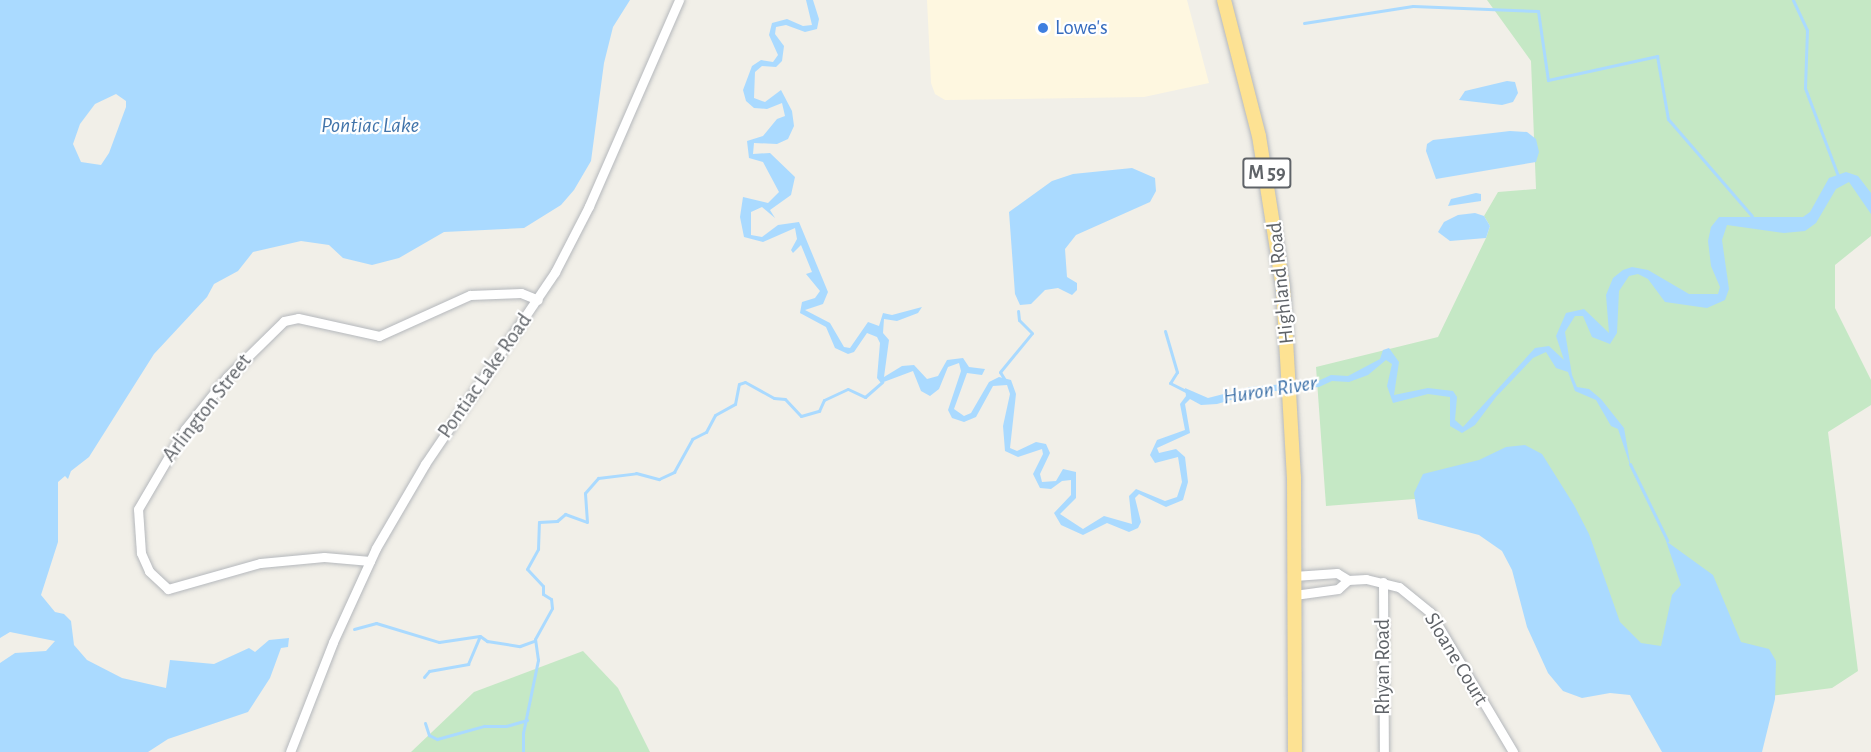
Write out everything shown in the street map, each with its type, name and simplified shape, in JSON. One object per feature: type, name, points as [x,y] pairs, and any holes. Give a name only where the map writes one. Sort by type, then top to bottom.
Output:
[{"type":"highway","name":"Highland Road","points":[[1224,0],[1246,79],[1270,189],[1288,350],[1292,432],[1295,752]]},
{"type":"street","name":"Pontiac Lake Road","points":[[290,752],[319,674],[370,561],[425,464],[537,300],[589,206],[679,0]]},
{"type":"street","name":"Arlington Street","points":[[370,561],[324,556],[260,563],[168,589],[149,571],[141,553],[138,509],[185,429],[227,377],[284,321],[298,318],[379,336],[470,295],[521,293],[537,300]]},
{"type":"street","name":"Sloane Court","points":[[1294,576],[1337,573],[1348,580],[1383,582],[1414,596],[1430,612],[1513,752]]},
{"type":"street","name":"Sloane Court","points":[[1294,594],[1338,589],[1348,580]]},
{"type":"street","name":"Rhyan Road","points":[[1383,582],[1384,752]]},
{"type":"shaded area","points":[[927,0],[1187,0],[1209,83],[1144,97],[945,100],[935,94],[931,83]]},
{"type":"green space","points":[[1487,0],[1871,0],[1871,236],[1835,265],[1835,308],[1871,380],[1871,405],[1828,432],[1858,671],[1832,688],[1763,697],[1614,644],[1540,478],[1427,498],[1326,506],[1316,367],[1438,337],[1486,238],[1490,226],[1484,216],[1498,192],[1536,189],[1531,61]]},
{"type":"green space","points":[[583,651],[618,688],[650,752],[411,752],[474,692]]},
{"type":"water","name":"Pontiac Lake","points":[[0,0],[630,0],[613,27],[604,63],[591,161],[574,190],[561,205],[524,228],[444,232],[399,258],[372,265],[343,258],[329,245],[301,241],[253,252],[238,271],[214,284],[207,297],[154,354],[89,457],[71,471],[68,479],[65,476],[58,482],[58,542],[41,595],[55,612],[64,614],[71,621],[74,645],[87,660],[122,678],[166,688],[170,660],[214,664],[249,648],[255,652],[269,640],[289,638],[288,647],[281,648],[270,678],[248,712],[168,739],[148,752],[0,752],[0,663],[15,653],[46,651],[55,641],[10,632],[0,638]],"holes":[[[116,94],[126,101],[126,107],[109,153],[101,165],[81,162],[73,144],[80,124],[95,104]]]},
{"type":"water","name":"Huron River","points":[[806,0],[813,0],[819,19],[817,29],[805,32],[786,25],[776,27],[775,34],[784,46],[782,61],[776,67],[762,66],[755,72],[754,98],[765,102],[781,90],[792,111],[794,126],[788,139],[777,144],[754,143],[753,154],[770,153],[795,177],[791,195],[770,210],[775,218],[762,207],[751,212],[751,235],[762,237],[778,225],[799,222],[828,292],[823,304],[805,310],[830,323],[844,347],[850,348],[868,322],[879,326],[883,313],[892,315],[922,307],[918,313],[897,321],[884,319],[883,333],[889,340],[884,377],[902,366],[914,365],[927,379],[938,376],[947,360],[963,358],[969,367],[985,369],[982,375],[967,373],[954,409],[964,416],[971,413],[989,382],[999,377],[1011,380],[1016,394],[1010,448],[1017,451],[1036,442],[1046,444],[1050,453],[1040,474],[1042,482],[1056,481],[1063,469],[1076,472],[1076,498],[1060,514],[1083,529],[1104,516],[1132,524],[1129,496],[1136,489],[1165,501],[1177,497],[1182,482],[1178,457],[1155,463],[1150,455],[1157,440],[1185,430],[1180,404],[1186,396],[1185,388],[1208,398],[1251,387],[1318,381],[1331,375],[1348,376],[1380,359],[1383,350],[1389,348],[1399,362],[1394,395],[1428,388],[1453,391],[1457,397],[1455,420],[1463,427],[1535,348],[1549,346],[1564,360],[1556,336],[1566,313],[1584,309],[1609,333],[1606,295],[1613,278],[1623,270],[1632,267],[1648,270],[1689,294],[1718,294],[1720,287],[1711,266],[1708,241],[1711,227],[1719,217],[1803,217],[1810,212],[1829,178],[1846,172],[1858,176],[1871,193],[1871,214],[1849,182],[1836,189],[1816,223],[1805,231],[1784,233],[1727,225],[1722,240],[1729,289],[1725,300],[1707,308],[1665,302],[1648,279],[1638,274],[1629,276],[1619,291],[1617,333],[1610,344],[1592,337],[1583,316],[1575,316],[1565,332],[1572,375],[1577,387],[1589,389],[1601,399],[1624,428],[1631,468],[1618,429],[1611,426],[1596,400],[1575,391],[1568,372],[1556,368],[1546,352],[1533,358],[1496,397],[1475,425],[1462,433],[1450,426],[1450,397],[1428,394],[1393,403],[1387,386],[1392,364],[1386,360],[1368,375],[1349,382],[1332,381],[1319,387],[1255,393],[1217,404],[1201,405],[1190,399],[1185,404],[1190,433],[1157,448],[1159,453],[1176,449],[1185,457],[1188,482],[1183,500],[1166,507],[1139,494],[1135,498],[1141,522],[1138,528],[1129,532],[1107,523],[1083,535],[1061,525],[1054,513],[1071,495],[1071,480],[1062,481],[1051,489],[1040,488],[1033,474],[1043,454],[1042,449],[1018,457],[1005,451],[1003,426],[1010,394],[1007,385],[993,386],[976,417],[964,422],[952,418],[948,410],[961,371],[959,363],[948,367],[939,389],[930,396],[921,391],[913,371],[881,383],[877,378],[880,343],[877,337],[867,333],[854,352],[848,354],[835,348],[826,327],[800,313],[802,302],[815,298],[820,291],[806,274],[812,272],[801,245],[793,253],[791,250],[797,239],[795,228],[763,242],[744,237],[740,217],[743,197],[768,203],[779,192],[763,162],[749,158],[747,141],[763,136],[777,119],[785,116],[782,103],[767,109],[754,108],[746,101],[743,90],[752,66],[761,60],[773,62],[778,55],[769,35],[772,23],[787,19],[803,26],[812,25]]},
{"type":"water","points":[[1507,81],[1515,82],[1518,93],[1513,102],[1502,105],[1459,100],[1465,91]]},
{"type":"water","points":[[1510,131],[1527,132],[1536,139],[1539,152],[1536,162],[1436,179],[1426,151],[1427,144],[1433,140]]},
{"type":"water","points":[[1132,168],[1155,178],[1156,191],[1150,202],[1076,235],[1065,249],[1067,277],[1077,283],[1077,290],[1072,295],[1058,288],[1045,290],[1031,304],[1020,305],[1015,294],[1009,212],[1052,181],[1073,174]]},
{"type":"water","points":[[1476,193],[1481,194],[1481,201],[1448,206],[1451,199]]},
{"type":"water","points":[[1475,213],[1484,216],[1490,226],[1486,238],[1450,241],[1438,232],[1444,222],[1458,215]]},
{"type":"water","points":[[1525,445],[1542,454],[1574,505],[1589,534],[1620,622],[1641,643],[1661,646],[1672,595],[1681,585],[1666,541],[1713,575],[1741,642],[1769,649],[1776,661],[1775,699],[1762,752],[1662,752],[1630,695],[1610,693],[1582,698],[1563,691],[1548,673],[1527,627],[1512,570],[1502,551],[1479,535],[1418,519],[1414,493],[1423,474],[1479,460],[1506,447]]},
{"type":"waterway","points":[[1793,0],[1807,30],[1805,88],[1838,176]]},
{"type":"waterway","points":[[1304,23],[1413,6],[1538,11],[1548,80],[1657,56],[1668,119],[1752,216]]},
{"type":"waterway","points":[[1005,380],[1000,372],[1032,333],[1019,320],[1018,311]]},
{"type":"waterway","points":[[1165,331],[1177,372],[1170,383],[1186,391]]},
{"type":"waterway","points":[[523,752],[523,733],[538,660],[535,639],[552,608],[551,599],[543,594],[543,586],[527,569],[538,549],[539,522],[557,521],[565,514],[587,522],[585,493],[598,478],[636,473],[659,479],[674,472],[692,439],[706,432],[715,415],[735,404],[739,384],[745,382],[774,398],[785,399],[801,416],[819,411],[824,400],[848,389],[865,397],[882,382]]},
{"type":"waterway","points":[[1630,464],[1667,540]]},
{"type":"waterway","points":[[354,629],[376,623],[439,642],[480,636]]},
{"type":"waterway","points":[[480,636],[487,641],[520,646],[534,641]]},
{"type":"waterway","points":[[424,677],[429,671],[468,664],[480,636]]},
{"type":"waterway","points":[[425,723],[429,735],[437,739],[484,726],[506,726],[527,720]]},
{"type":"place","name":"Lowe's","points":[[1043,28]]}]
